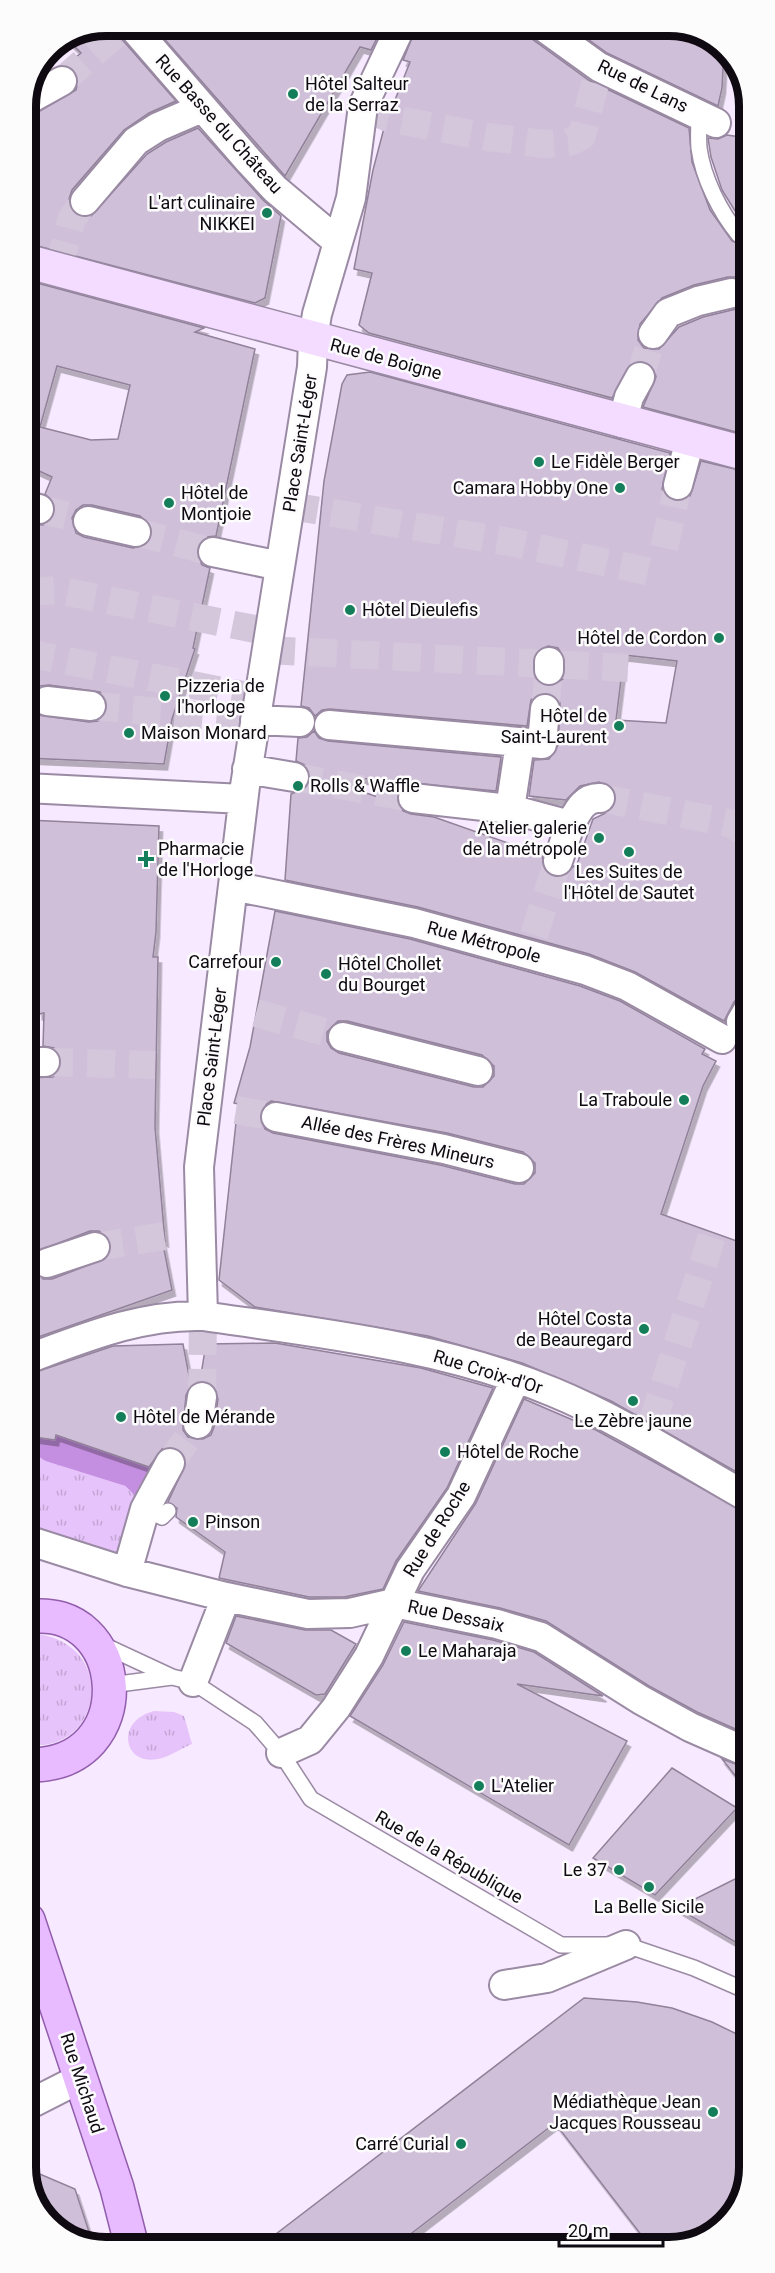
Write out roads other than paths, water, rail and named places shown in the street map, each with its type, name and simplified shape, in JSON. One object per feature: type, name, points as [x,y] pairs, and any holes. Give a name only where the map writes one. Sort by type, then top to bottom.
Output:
[{"type":"main road","points":[[36,1617],[63,1619],[93,1641],[104,1656],[111,1685],[106,1720],[88,1745],[59,1761],[36,1766]]},
{"type":"main road","name":"Rue Michaud","points":[[36,1944],[117,2188],[129,2237]]},
{"type":"street","name":"Rue Basse du Château","points":[[138,36],[276,189],[338,242]]},
{"type":"street","name":"Place Saint-Léger","points":[[202,1316],[199,1167],[243,799],[312,367],[313,339],[351,198],[363,106],[396,36]]},
{"type":"street","name":"Rue de Lans","points":[[556,36],[599,67],[708,119]]},
{"type":"street","points":[[37,95],[62,81]]},
{"type":"street","points":[[85,201],[136,141],[158,127],[202,108]]},
{"type":"street","name":"Rue de Boigne","points":[[36,264],[260,322],[313,339],[621,423],[739,452]]},
{"type":"street","points":[[653,334],[668,313],[698,301],[732,293]]},
{"type":"street","points":[[621,423],[629,396],[640,377]]},
{"type":"street","points":[[678,485],[690,440]]},
{"type":"street","points":[[88,521],[136,532]]},
{"type":"street","points":[[213,552],[280,566]]},
{"type":"street","points":[[47,701],[91,706]]},
{"type":"street","points":[[329,725],[542,744],[545,709]]},
{"type":"street","points":[[255,720],[300,722]]},
{"type":"street","points":[[510,809],[520,742]]},
{"type":"street","points":[[248,769],[294,777]]},
{"type":"street","points":[[36,788],[243,799]]},
{"type":"street","points":[[413,798],[510,809],[570,825]]},
{"type":"street","points":[[558,861],[570,825],[583,803],[600,798]]},
{"type":"street","name":"Rue Métropole","points":[[233,886],[531,944],[627,986],[737,1024]]},
{"type":"street","points":[[343,1037],[478,1071]]},
{"type":"street","name":"Allée des Frères Mineurs","points":[[276,1117],[444,1149],[519,1168]]},
{"type":"street","points":[[46,1263],[95,1247]]},
{"type":"street","name":"Rue Croix-d'Or","points":[[36,1356],[109,1329],[175,1316],[202,1316],[389,1344],[516,1378],[585,1406],[739,1492]]},
{"type":"street","name":"Rue de Roche","points":[[280,1753],[310,1740],[336,1708],[369,1656],[410,1570],[461,1496],[516,1378]]},
{"type":"street","points":[[128,1572],[157,1510],[170,1463]]},
{"type":"street","name":"Rue Dessaix","points":[[36,1543],[128,1572],[226,1597],[308,1614],[350,1613],[394,1603],[497,1624],[541,1637],[641,1700],[690,1727],[739,1749]]},
{"type":"street","points":[[183,1679],[226,1597]]},
{"type":"street","points":[[504,1985],[547,1978],[626,1945]]},
{"type":"street","points":[[36,2101],[81,2078]]},
{"type":"lane","points":[[708,119],[699,148],[707,176],[726,219],[739,235]]},
{"type":"lane","name":"Rue de la République","points":[[93,1641],[183,1679],[255,1723],[280,1753],[311,1799],[561,1945],[626,1945],[694,1968],[739,1988]]},
{"type":"lane","points":[[111,1685],[183,1679]]},
{"type":"waterway","points":[[52,1444],[135,1470],[146,1481]]},
{"type":"tunnel","points":[[62,81],[113,36]]},
{"type":"tunnel","points":[[363,106],[388,118],[488,137],[544,144],[570,142],[582,136],[599,67]]},
{"type":"tunnel","points":[[58,269],[72,218],[85,201]]},
{"type":"tunnel","points":[[640,377],[653,334]]},
{"type":"tunnel","points":[[664,548],[678,485]]},
{"type":"tunnel","points":[[290,506],[510,542],[651,572]]},
{"type":"tunnel","points":[[39,509],[88,521]]},
{"type":"tunnel","points":[[136,532],[213,552]]},
{"type":"tunnel","points":[[36,591],[57,590],[270,632]]},
{"type":"tunnel","points":[[267,650],[628,668]]},
{"type":"tunnel","points":[[36,655],[259,698]]},
{"type":"tunnel","points":[[545,709],[549,670]]},
{"type":"tunnel","points":[[36,699],[47,701]]},
{"type":"tunnel","points":[[91,706],[255,720]]},
{"type":"tunnel","points":[[294,777],[413,798]]},
{"type":"tunnel","points":[[600,798],[729,823],[739,829]]},
{"type":"tunnel","points":[[534,935],[558,861]]},
{"type":"tunnel","points":[[256,1013],[343,1037]]},
{"type":"tunnel","points":[[45,1062],[155,1065]]},
{"type":"tunnel","points":[[236,1110],[276,1117]]},
{"type":"tunnel","points":[[652,1424],[713,1233]]},
{"type":"tunnel","points":[[95,1247],[165,1236]]},
{"type":"tunnel","points":[[36,1265],[47,1263]]},
{"type":"tunnel","points":[[202,1397],[203,1316]]},
{"type":"tunnel","points":[[170,1463],[198,1424]]},
{"type":"place","name":"Hôtel Salteur de la Serraz","points":[[293,94]]},
{"type":"place","name":"L'art culinaire NIKKEI","points":[[267,213]]},
{"type":"place","name":"Le Fidèle Berger","points":[[539,462]]},
{"type":"place","name":"Camara Hobby One","points":[[620,488]]},
{"type":"place","name":"Hôtel de Montjoie","points":[[169,503]]},
{"type":"place","name":"Hôtel Dieulefis","points":[[350,610]]},
{"type":"place","name":"Hôtel de Cordon","points":[[719,638]]},
{"type":"place","name":"Pizzeria de l'horloge","points":[[165,696]]},
{"type":"place","name":"Hôtel de Saint-Laurent","points":[[619,726]]},
{"type":"place","name":"Maison Monard","points":[[129,733]]},
{"type":"place","name":"Rolls & Waffle","points":[[298,786]]},
{"type":"place","name":"Atelier galerie de la métropole","points":[[599,838]]},
{"type":"place","name":"Les Suites de l'Hôtel de Sautet","points":[[629,852]]},
{"type":"place","name":"Pharmacie de l'Horloge","points":[[146,859]]},
{"type":"place","name":"Carrefour","points":[[276,962]]},
{"type":"place","name":"Hôtel Chollet du Bourget","points":[[326,974]]},
{"type":"place","name":"La Traboule","points":[[684,1100]]},
{"type":"place","name":"Hôtel Costa de Beauregard","points":[[644,1329]]},
{"type":"place","name":"Le Zèbre jaune","points":[[633,1401]]},
{"type":"place","name":"Hôtel de Mérande","points":[[121,1417]]},
{"type":"place","name":"Hôtel de Roche","points":[[445,1452]]},
{"type":"place","name":"Pinson","points":[[193,1522]]},
{"type":"place","name":"Le Maharaja","points":[[406,1651]]},
{"type":"place","name":"L'Atelier","points":[[479,1786]]},
{"type":"place","name":"Le 37","points":[[619,1870]]},
{"type":"place","name":"La Belle Sicile","points":[[649,1887]]},
{"type":"place","name":"Médiathèque Jean Jacques Rousseau","points":[[713,2112]]},
{"type":"place","name":"Carré Curial","points":[[461,2144]]}]
